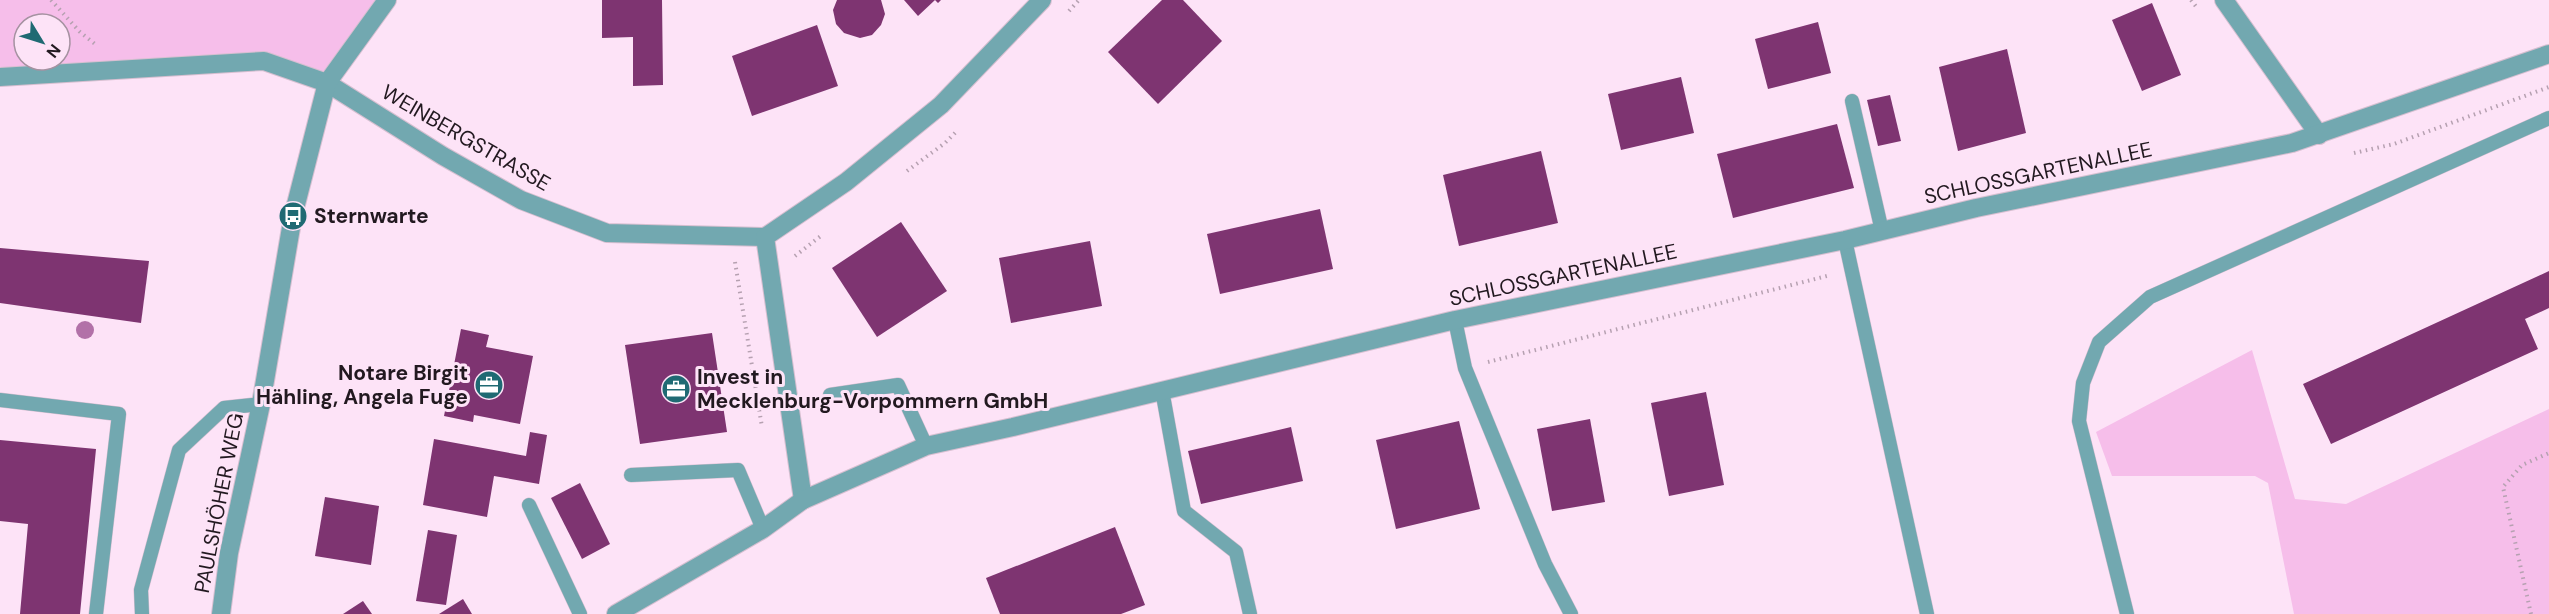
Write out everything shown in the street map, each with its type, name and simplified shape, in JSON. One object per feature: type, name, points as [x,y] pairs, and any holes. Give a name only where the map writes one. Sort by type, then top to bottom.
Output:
[{"type":"street","points":[[327,83],[387,0]]},
{"type":"street","points":[[803,500],[765,237],[846,182],[941,105],[1042,0]]},
{"type":"street","points":[[2224,0],[2319,135]]},
{"type":"street","name":"SCHLOSSGARTENALLEE","points":[[616,614],[763,529],[803,500],[926,446],[1455,320],[1845,240],[1976,208],[2292,143],[2549,54]]},
{"type":"street","name":"WEINBERGSTRASSE","points":[[0,77],[264,61],[327,83],[443,156],[521,200],[608,233],[765,237]]},
{"type":"street","name":"PAULSHÖHER WEG","points":[[221,614],[229,554],[261,404],[293,216],[327,83]]},
{"type":"lane","points":[[1852,101],[1882,231]]},
{"type":"lane","points":[[2127,614],[2079,421],[2083,383],[2099,342],[2150,297],[2549,118]]},
{"type":"lane","points":[[1845,240],[1927,614]]},
{"type":"lane","points":[[1455,320],[1465,368],[1545,564],[1570,614]]},
{"type":"lane","points":[[830,395],[898,385],[926,446]]},
{"type":"lane","points":[[1162,390],[1184,511],[1236,552],[1250,614]]},
{"type":"lane","points":[[0,400],[119,414],[96,614]]},
{"type":"lane","points":[[142,614],[141,590],[179,450],[225,408],[261,404]]},
{"type":"lane","points":[[631,475],[738,470],[763,529]]},
{"type":"lane","points":[[529,505],[580,614]]},
{"type":"path","points":[[51,0],[80,32],[98,47],[108,72]]},
{"type":"path","points":[[1063,17],[1079,0]]},
{"type":"path","points":[[2348,154],[2394,144],[2549,87]]},
{"type":"path","points":[[898,178],[945,143],[961,126]]},
{"type":"path","points":[[796,267],[795,255],[823,234]]},
{"type":"path","points":[[735,261],[764,438]]},
{"type":"path","points":[[1465,368],[1852,270]]},
{"type":"path","points":[[2530,614],[2503,487],[2522,465],[2549,453]]},
{"type":"shaded area","points":[[0,0],[387,0],[327,83],[263,61],[0,77]]},
{"type":"shaded area","points":[[2252,350],[2295,499],[2346,504],[2549,409],[2549,614],[2294,614],[2268,483],[2255,476],[2112,476],[2096,432]]},
{"type":"building","points":[[602,0],[662,0],[663,85],[633,86],[633,37],[602,38]]},
{"type":"building","points":[[837,0],[881,0],[885,14],[881,25],[872,35],[860,38],[844,33],[836,24],[833,10]]},
{"type":"building","points":[[904,0],[935,0],[918,16]]},
{"type":"building","points":[[1162,0],[1183,0],[1222,41],[1158,104],[1108,52]]},
{"type":"building","points":[[2152,3],[2181,75],[2142,91],[2112,20]]},
{"type":"building","points":[[1818,22],[1831,73],[1768,89],[1755,39]]},
{"type":"building","points":[[817,25],[838,86],[752,116],[732,56]]},
{"type":"building","points":[[2007,49],[2026,133],[1958,151],[1939,67]]},
{"type":"building","points":[[1681,77],[1694,133],[1621,150],[1608,94]]},
{"type":"building","points":[[1890,95],[1901,141],[1878,146],[1867,100]]},
{"type":"building","points":[[1837,124],[1854,188],[1733,218],[1717,154]]},
{"type":"building","points":[[1541,151],[1558,223],[1459,246],[1443,175]]},
{"type":"building","points":[[1320,209],[1333,269],[1220,294],[1207,234]]},
{"type":"building","points":[[901,222],[947,291],[877,337],[832,268]]},
{"type":"building","points":[[1090,241],[1102,306],[1011,323],[999,258]]},
{"type":"building","points":[[0,248],[149,261],[141,323],[0,303]]},
{"type":"building","points":[[2549,271],[2549,308],[2525,319],[2538,349],[2331,444],[2303,384]]},
{"type":"building","name":"Notare Birgit Hähling, Angela Fuge","points":[[461,329],[489,335],[486,347],[533,356],[520,424],[474,415],[473,422],[444,416]]},
{"type":"building","name":"Invest in Mecklenburg-Vorpommern GmbH","points":[[712,333],[727,432],[640,444],[625,345]]},
{"type":"building","points":[[1706,392],[1724,485],[1669,496],[1651,403]]},
{"type":"building","points":[[1590,419],[1605,502],[1552,511],[1537,429]]},
{"type":"building","points":[[1459,421],[1480,509],[1396,529],[1376,440]]},
{"type":"building","points":[[1291,427],[1303,481],[1201,504],[1188,451]]},
{"type":"building","points":[[530,432],[547,435],[539,484],[494,476],[487,517],[423,505],[434,439],[526,456]]},
{"type":"building","points":[[0,440],[96,449],[80,614],[20,614],[28,524],[0,521]]},
{"type":"building","points":[[580,483],[610,544],[582,559],[551,498]]},
{"type":"building","points":[[325,497],[379,506],[371,565],[315,556]]},
{"type":"building","points":[[1115,527],[1145,605],[1121,614],[1000,614],[986,578]]},
{"type":"building","points":[[428,530],[457,535],[446,605],[416,601]]},
{"type":"building","points":[[463,599],[472,614],[439,614]]},
{"type":"building","points":[[363,601],[372,614],[343,614]]},
{"type":"place","name":"Sternwarte","points":[[293,216]]},
{"type":"place","name":"Notare Birgit Hähling, Angela Fuge","points":[[489,385]]},
{"type":"place","name":"Invest in Mecklenburg-Vorpommern GmbH","points":[[676,389]]}]
